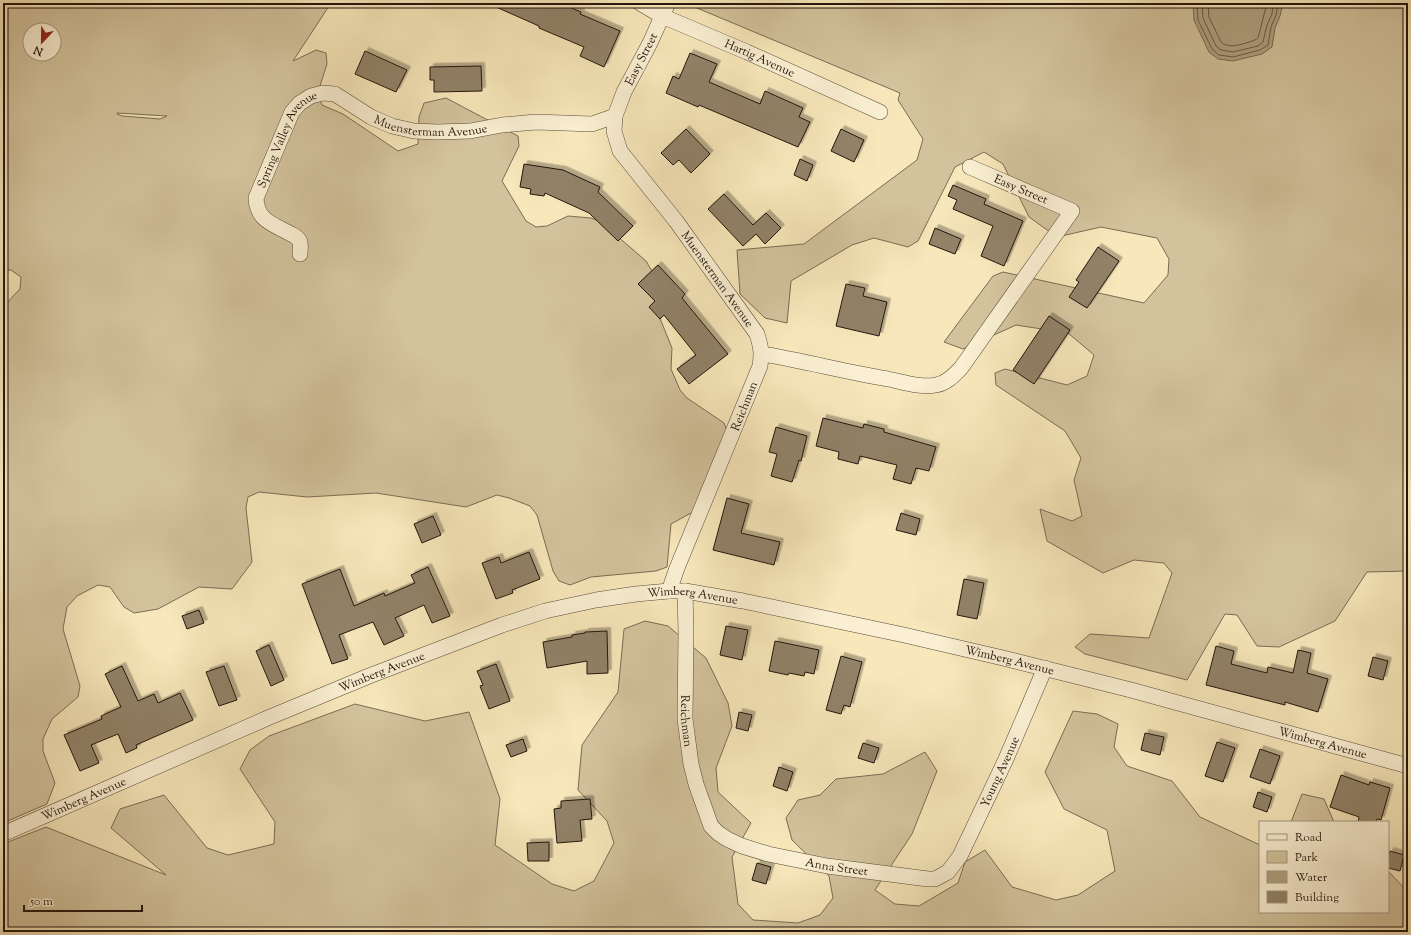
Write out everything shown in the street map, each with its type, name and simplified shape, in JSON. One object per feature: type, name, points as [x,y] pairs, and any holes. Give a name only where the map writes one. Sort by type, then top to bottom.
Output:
[{"type":"street","name":"Hartig Avenue","points":[[640,3],[665,9],[747,52],[880,112]]},
{"type":"street","name":"Easy Street","points":[[615,116],[624,92],[650,43],[665,9]]},
{"type":"street","name":"Spring Valley Avenue","points":[[300,254],[301,243],[298,237],[265,221],[258,210],[256,198],[292,112],[300,103],[311,96],[323,93],[335,94]]},
{"type":"street","name":"Muensterman Avenue","points":[[335,94],[371,117],[392,126],[414,131],[470,131],[502,125],[536,122],[592,124],[615,116],[614,131],[620,151],[676,221],[757,334],[762,354]]},
{"type":"street","name":"Easy Street","points":[[762,354],[844,371],[934,386],[945,382],[961,368],[1072,211],[970,167]]},
{"type":"street","name":"Reichman","points":[[669,591],[677,568],[760,366],[762,354]]},
{"type":"street","name":"Wimberg Avenue","points":[[3,834],[270,717],[369,676],[502,625],[545,611],[596,600],[669,591],[743,601],[904,635],[1045,668],[1408,766]]},
{"type":"street","name":"Reichman","points":[[685,592],[685,719],[691,764],[696,784],[711,826],[727,839]]},
{"type":"street","name":"Young Avenue","points":[[948,872],[960,856],[1006,759],[1045,668]]},
{"type":"street","name":"Anna Street","points":[[727,839],[742,846],[768,854],[827,866],[928,880],[935,879],[948,872]]},
{"type":"green space","points":[[3,3],[331,3],[293,61],[316,50],[326,53],[327,64],[317,95],[322,105],[343,114],[398,151],[418,144],[419,117],[424,103],[446,98],[518,136],[519,146],[502,181],[526,221],[536,227],[547,226],[568,216],[591,218],[601,222],[646,261],[652,271],[659,316],[672,348],[671,369],[680,390],[687,398],[724,423],[728,433],[706,494],[691,513],[671,524],[667,567],[656,571],[591,577],[570,585],[559,581],[553,571],[537,515],[530,506],[509,498],[497,495],[466,507],[376,493],[307,497],[259,492],[248,497],[246,508],[252,562],[232,589],[199,587],[158,609],[134,613],[124,607],[110,587],[98,585],[77,596],[67,607],[63,629],[80,686],[78,697],[52,719],[43,739],[43,751],[55,783],[47,804],[3,823],[3,307],[20,289],[21,277],[11,270],[3,270]],"holes":[[[117,113],[167,116],[160,119],[122,116]]]},
{"type":"green space","points":[[685,3],[1408,3],[1408,571],[1367,572],[1335,621],[1279,647],[1257,646],[1237,615],[1225,614],[1187,680],[1085,654],[1075,647],[1090,634],[1149,638],[1172,573],[1164,563],[1134,560],[1103,573],[1047,541],[1040,509],[1072,521],[1082,516],[1074,480],[1081,458],[1065,431],[996,385],[995,373],[1005,369],[1067,385],[1087,376],[1094,355],[1068,333],[1016,325],[963,349],[944,342],[993,276],[1003,272],[1144,303],[1168,275],[1169,259],[1157,238],[1101,227],[1057,237],[1029,217],[1003,164],[984,152],[955,167],[918,241],[908,247],[874,238],[852,245],[791,281],[787,323],[765,318],[740,294],[737,250],[804,244],[917,160],[923,139],[898,100],[900,93]]},
{"type":"green space","points":[[645,621],[668,626],[706,658],[728,703],[732,726],[716,768],[718,792],[751,823],[732,857],[738,904],[753,920],[798,923],[820,915],[833,898],[829,876],[792,840],[786,818],[798,800],[820,795],[836,779],[883,774],[925,752],[937,771],[912,834],[875,890],[895,904],[919,906],[958,883],[965,862],[985,850],[1012,887],[1056,900],[1078,895],[1115,871],[1107,830],[1064,809],[1045,772],[1073,711],[1097,714],[1118,724],[1114,747],[1127,766],[1172,781],[1200,817],[1259,845],[1259,913],[1389,913],[1389,872],[1408,892],[1408,932],[3,932],[3,844],[46,827],[166,875],[111,828],[120,809],[164,795],[207,848],[228,855],[274,844],[275,822],[240,769],[250,750],[269,736],[355,704],[425,721],[469,712],[500,799],[495,845],[552,884],[574,891],[594,881],[614,843],[607,821],[578,790],[582,745],[618,692],[624,629]]},
{"type":"green space","points":[[1302,794],[1324,799],[1334,821],[1291,821]]},
{"type":"water","points":[[1193,3],[1283,3],[1275,28],[1272,47],[1262,54],[1233,61],[1218,59],[1209,52],[1194,20]]},
{"type":"building","points":[[487,3],[560,3],[581,12],[580,14],[620,31],[604,67],[580,56],[584,47],[539,28],[539,26]]},
{"type":"building","points":[[365,51],[407,70],[396,92],[355,74]]},
{"type":"building","points":[[690,53],[717,64],[709,82],[760,104],[765,91],[803,108],[799,117],[810,122],[798,147],[699,105],[698,107],[666,93],[673,76],[679,79]]},
{"type":"building","points":[[481,66],[482,91],[434,92],[434,80],[430,80],[430,67]]},
{"type":"building","points":[[686,129],[710,154],[691,173],[679,160],[673,165],[661,153]]},
{"type":"building","points":[[841,129],[864,140],[854,162],[831,151]]},
{"type":"building","points":[[800,159],[813,165],[807,181],[794,175]]},
{"type":"building","points":[[524,164],[563,170],[600,187],[598,192],[633,226],[618,241],[589,213],[545,193],[544,196],[530,194],[531,189],[520,187]]},
{"type":"building","points":[[953,185],[986,199],[984,204],[1023,221],[1004,266],[981,256],[993,226],[953,209],[957,200],[948,196]]},
{"type":"building","points":[[724,194],[753,225],[766,213],[781,228],[765,244],[756,234],[743,246],[708,209]]},
{"type":"building","points":[[935,228],[961,239],[955,254],[929,244]]},
{"type":"building","points":[[1098,247],[1119,261],[1087,308],[1069,297],[1079,282],[1076,280]]},
{"type":"building","points":[[658,265],[685,294],[682,298],[728,354],[689,384],[677,369],[696,355],[664,315],[660,319],[649,307],[655,301],[638,284]]},
{"type":"building","points":[[846,284],[865,288],[863,296],[887,302],[879,336],[836,326]]},
{"type":"building","points":[[1049,316],[1070,330],[1034,384],[1013,370]]},
{"type":"building","points":[[823,418],[863,428],[864,424],[884,429],[884,432],[936,447],[929,471],[916,468],[911,484],[893,479],[897,465],[860,456],[858,464],[838,459],[839,452],[816,446]]},
{"type":"building","points":[[776,427],[807,436],[801,461],[799,460],[792,482],[771,476],[777,454],[769,452]]},
{"type":"building","points":[[727,498],[749,504],[741,533],[780,542],[774,565],[713,550]]},
{"type":"building","points":[[901,513],[920,519],[916,535],[896,530]]},
{"type":"building","points":[[433,516],[441,535],[422,543],[414,524]]},
{"type":"building","points":[[529,552],[540,579],[512,590],[513,593],[496,599],[482,563],[499,557],[501,563]]},
{"type":"building","points":[[428,567],[450,616],[432,623],[424,605],[395,618],[404,636],[384,645],[373,622],[339,635],[348,659],[332,664],[302,584],[340,569],[354,606],[384,593],[385,596],[415,583],[411,575]]},
{"type":"building","points":[[964,579],[984,583],[977,619],[957,615]]},
{"type":"building","points":[[199,610],[204,623],[187,629],[182,616]]},
{"type":"building","points":[[726,626],[748,630],[742,660],[720,655]]},
{"type":"building","points":[[607,631],[608,673],[587,674],[587,661],[547,668],[543,642],[572,637],[572,635],[585,632]]},
{"type":"building","points":[[775,641],[819,650],[814,674],[805,672],[804,676],[789,673],[788,675],[769,671]]},
{"type":"building","points":[[269,645],[284,680],[271,686],[256,651]]},
{"type":"building","points":[[1216,646],[1234,651],[1231,664],[1267,673],[1268,667],[1293,673],[1298,650],[1311,653],[1307,673],[1328,679],[1318,712],[1285,702],[1285,705],[1206,685]]},
{"type":"building","points":[[841,656],[862,662],[850,707],[844,705],[841,714],[826,710]]},
{"type":"building","points":[[1373,657],[1388,661],[1383,680],[1368,676]]},
{"type":"building","points":[[496,664],[510,701],[489,709],[480,686],[483,685],[477,671]]},
{"type":"building","points":[[122,666],[138,701],[154,694],[158,703],[180,693],[193,720],[136,745],[137,748],[126,753],[118,734],[91,745],[99,763],[80,771],[64,735],[102,719],[101,716],[121,707],[105,674]]},
{"type":"building","points":[[224,666],[237,700],[219,706],[206,672]]},
{"type":"building","points":[[739,712],[752,715],[748,731],[736,728]]},
{"type":"building","points":[[1145,733],[1164,737],[1160,755],[1141,750]]},
{"type":"building","points":[[523,739],[527,751],[511,757],[506,745]]},
{"type":"building","points":[[1217,742],[1235,748],[1223,782],[1205,776]]},
{"type":"building","points":[[863,743],[879,748],[874,763],[858,758]]},
{"type":"building","points":[[1260,749],[1280,756],[1270,784],[1250,777]]},
{"type":"building","points":[[779,767],[793,772],[787,791],[773,786]]},
{"type":"building","points":[[1341,775],[1369,785],[1370,782],[1390,788],[1381,820],[1358,821],[1359,817],[1330,807]]},
{"type":"building","points":[[1258,792],[1272,797],[1267,812],[1253,807]]},
{"type":"building","points":[[590,799],[592,819],[580,820],[582,841],[557,843],[554,809],[561,808],[561,801]]},
{"type":"building","points":[[549,842],[549,861],[528,861],[527,843]]},
{"type":"building","points":[[1390,851],[1404,855],[1400,871],[1389,868]]},
{"type":"building","points":[[757,863],[771,867],[766,884],[752,880]]}]
